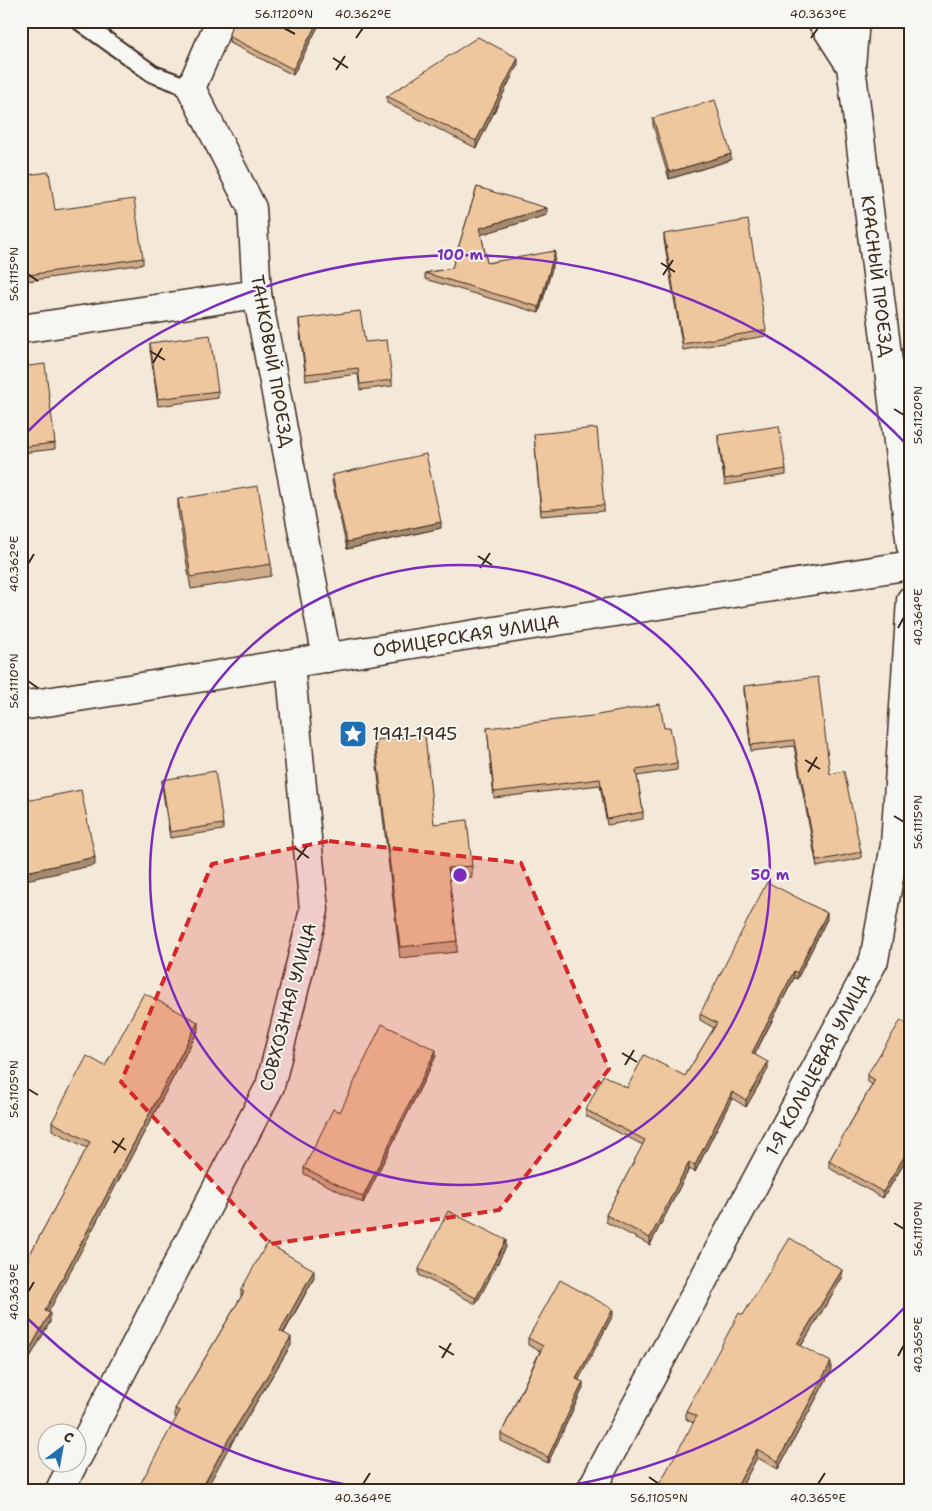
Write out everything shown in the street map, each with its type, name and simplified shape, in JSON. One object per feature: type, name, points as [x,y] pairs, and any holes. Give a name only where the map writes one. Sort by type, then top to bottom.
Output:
[{"type":"street","points":[[191,88],[220,21]]},
{"type":"street","points":[[822,21],[851,66]]},
{"type":"street","points":[[851,66],[855,21]]},
{"type":"street","name":"КРАСНЫЙ ПРОЕЗД","points":[[851,66],[911,546]]},
{"type":"street","name":"ТАНКОВЫЙ ПРОЕЗД","points":[[191,88],[252,208],[257,294],[327,658]]},
{"type":"street","points":[[21,329],[257,294]]},
{"type":"street","name":"ОФИЦЕРСКАЯ УЛИЦА","points":[[21,706],[911,565]]},
{"type":"street","name":"1-Я КОЛЬЦЕВАЯ УЛИЦА","points":[[591,1490],[874,960],[895,845],[911,600]]},
{"type":"street","name":"СОВХОЗНАЯ УЛИЦА","points":[[88,1437],[270,1086],[314,910],[290,664]]},
{"type":"street","points":[[60,1490],[68,1474]]},
{"type":"lane","points":[[79,21],[153,74],[191,88]]},
{"type":"highlighted area","points":[[329,841],[521,863],[609,1069],[499,1210],[270,1244],[121,1082],[212,864]]},
{"type":"building","points":[[233,21],[318,21],[293,69],[230,37],[229,34]]},
{"type":"building","points":[[478,37],[518,58],[476,141],[387,96]]},
{"type":"building","points":[[715,100],[731,154],[669,172],[653,118]]},
{"type":"building","points":[[49,172],[55,210],[134,199],[143,258],[21,276],[21,176]]},
{"type":"building","points":[[477,187],[547,208],[480,228],[487,263],[555,251],[539,307],[425,273],[452,268]]},
{"type":"building","points":[[748,220],[766,330],[683,344],[664,234]]},
{"type":"building","points":[[360,311],[365,342],[387,340],[392,380],[360,384],[358,368],[306,374],[299,319]]},
{"type":"building","points":[[210,335],[218,391],[158,399],[150,343]]},
{"type":"building","points":[[45,364],[55,443],[21,447],[21,367]]},
{"type":"building","points":[[779,426],[786,469],[725,479],[718,435]]},
{"type":"building","points":[[597,428],[604,505],[541,510],[534,434]]},
{"type":"building","points":[[426,454],[441,522],[347,542],[332,475]]},
{"type":"building","points":[[258,486],[271,564],[191,577],[178,499]]},
{"type":"building","points":[[818,677],[830,774],[844,771],[861,852],[817,861],[794,740],[751,745],[744,686]]},
{"type":"building","points":[[660,704],[664,728],[670,727],[677,763],[636,770],[643,812],[607,819],[600,779],[494,792],[487,728],[592,716]]},
{"type":"building","points":[[425,735],[434,824],[467,820],[472,866],[448,868],[457,941],[400,947],[375,740]]},
{"type":"building","points":[[215,771],[223,824],[170,832],[162,780]]},
{"type":"building","points":[[81,790],[95,857],[21,873],[21,802]]},
{"type":"building","points":[[767,882],[827,913],[797,973],[794,971],[752,1053],[768,1062],[746,1100],[732,1092],[695,1165],[689,1162],[650,1238],[606,1215],[645,1140],[586,1110],[603,1075],[627,1088],[644,1055],[685,1076],[717,1023],[700,1014]]},
{"type":"building","points":[[144,993],[198,1022],[45,1311],[50,1313],[21,1365],[21,1271],[90,1142],[52,1122],[87,1056],[105,1066]]},
{"type":"building","points":[[901,1020],[911,1027],[911,1145],[883,1192],[829,1161],[875,1080],[867,1075]]},
{"type":"building","points":[[382,1024],[436,1050],[363,1197],[304,1168],[333,1109],[340,1112]]},
{"type":"building","points":[[448,1211],[506,1240],[476,1298],[419,1269]]},
{"type":"building","points":[[790,1238],[842,1270],[797,1344],[831,1362],[778,1461],[757,1449],[735,1490],[656,1490],[697,1416],[686,1411],[739,1313],[743,1315]]},
{"type":"building","points":[[267,1243],[314,1270],[280,1331],[291,1337],[228,1440],[201,1490],[137,1490],[180,1411],[175,1409],[244,1292],[241,1290]]},
{"type":"building","points":[[560,1280],[613,1309],[576,1379],[583,1382],[548,1457],[501,1434],[543,1346],[528,1338]]},
{"type":"building","points":[[469,1485],[477,1490],[467,1490]]},
{"type":"place","name":"1941-1945","points":[[353,734]]}]
